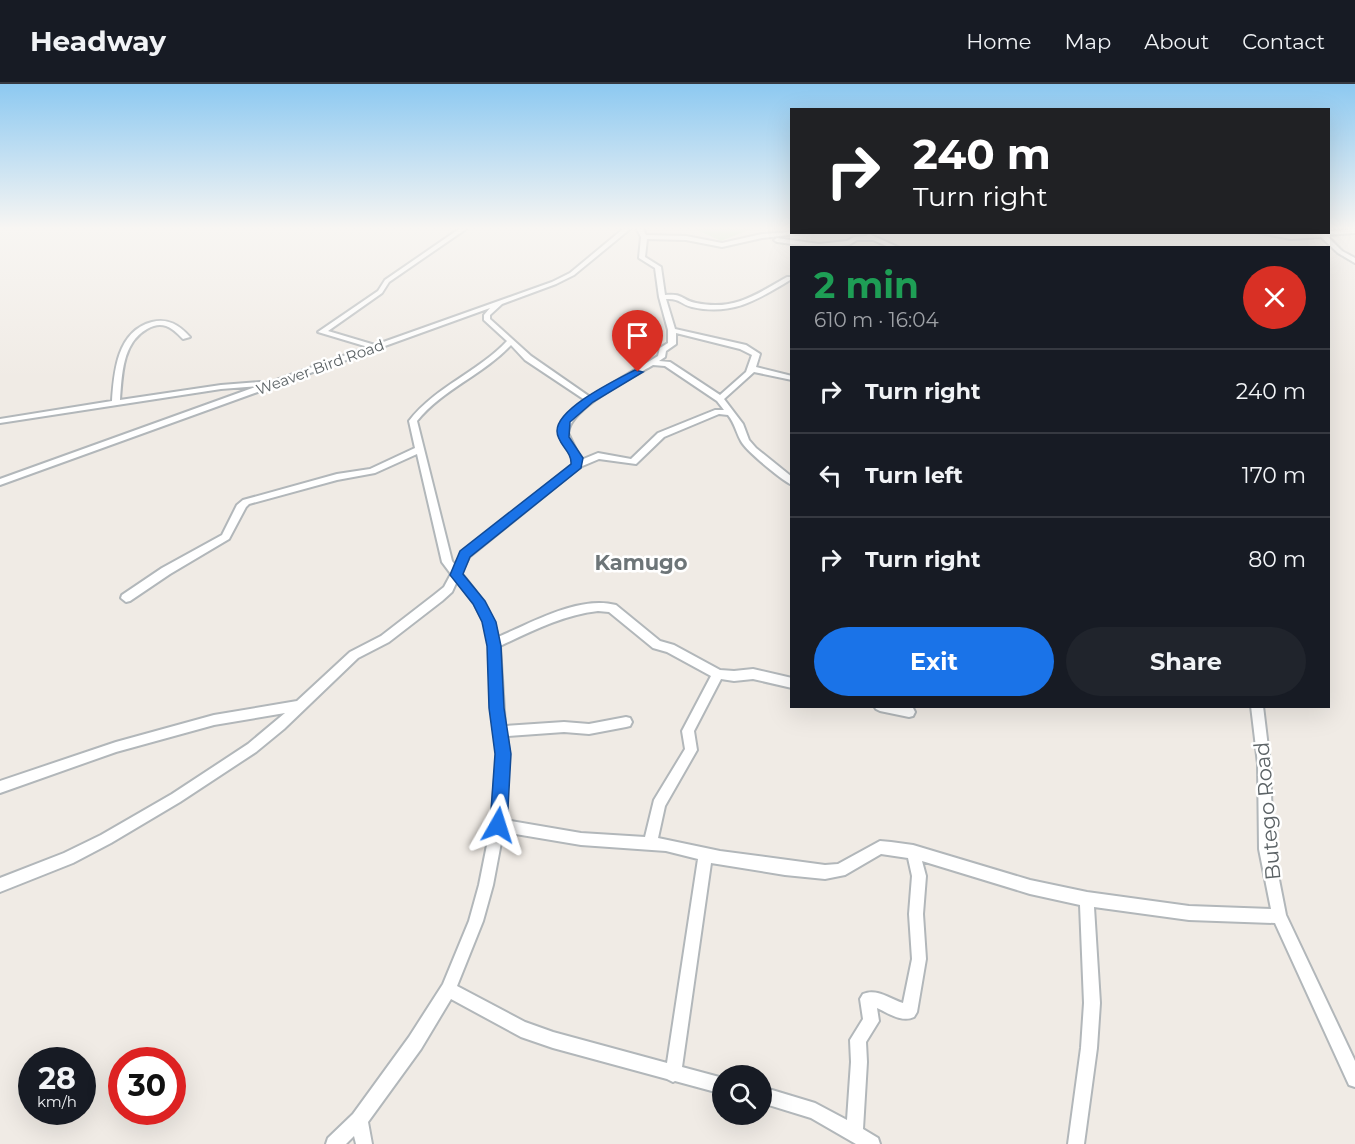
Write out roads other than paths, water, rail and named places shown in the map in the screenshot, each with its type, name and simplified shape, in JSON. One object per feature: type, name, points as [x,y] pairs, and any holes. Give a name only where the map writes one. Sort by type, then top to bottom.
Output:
[{"type":"street","points":[[375,347],[322,332],[380,292],[391,278]]},
{"type":"street","name":"Weaver Bird Road","points":[[0,482],[565,278]]},
{"type":"street","points":[[660,278],[662,297],[672,330],[672,344],[663,350],[661,361]]},
{"type":"street","points":[[662,297],[676,296],[692,305],[727,308],[752,300],[788,278]]},
{"type":"street","points":[[500,302],[487,315],[487,320],[528,358],[590,400]]},
{"type":"street","points":[[116,404],[118,374],[131,336],[145,327],[162,321],[173,324],[186,337]]},
{"type":"street","points":[[672,330],[751,351],[757,357],[753,369],[722,402],[718,412]]},
{"type":"street","points":[[334,1144],[360,1120],[415,1043],[448,989],[476,921],[486,885],[498,825],[503,773],[496,708],[494,644],[489,622],[478,601],[447,562],[413,421],[419,413],[496,357],[511,341]]},
{"type":"street","points":[[577,465],[577,458],[563,437],[562,429],[565,421],[590,400],[661,361]]},
{"type":"street","points":[[661,361],[722,402],[739,424],[745,441],[790,480]]},
{"type":"street","points":[[753,369],[790,378]]},
{"type":"street","points":[[0,421],[221,387],[272,383]]},
{"type":"street","points":[[0,885],[68,858],[142,818],[252,748],[280,725],[354,655],[385,639],[438,598],[448,589],[465,555],[577,465],[598,456],[633,462],[656,437],[718,412],[731,413]]},
{"type":"street","points":[[126,598],[166,571],[226,537],[242,505],[246,502],[337,477],[372,471],[420,449]]},
{"type":"street","points":[[494,644],[580,609],[603,606],[612,608],[657,645],[670,648],[718,674],[734,676],[753,674],[790,683]]},
{"type":"street","points":[[650,843],[659,804],[691,750],[688,731],[718,674]]},
{"type":"street","points":[[0,787],[116,747],[214,720],[298,706]]},
{"type":"street","points":[[890,708],[909,712]]},
{"type":"street","name":"Butego Road","points":[[1257,708],[1264,764],[1266,849],[1279,916],[1355,1079]]},
{"type":"street","points":[[500,731],[589,729],[626,722]]},
{"type":"street","points":[[498,825],[581,839],[650,843],[785,868],[825,872],[840,870],[880,847],[913,852],[1030,887],[1087,898],[1189,913],[1279,916]]},
{"type":"street","points":[[854,1134],[859,1062],[858,1040],[872,1021],[868,999],[876,999],[898,1012],[909,1012],[919,959],[916,914],[919,876],[913,852]]},
{"type":"street","points":[[673,1074],[706,854]]},
{"type":"street","points":[[1076,1144],[1089,1048],[1092,1003],[1087,898]]},
{"type":"street","points":[[448,989],[521,1029],[553,1040],[712,1083]]},
{"type":"street","points":[[772,1098],[815,1111],[872,1144]]},
{"type":"street","points":[[360,1120],[364,1144]]},
{"type":"district","name":"Kamugo","points":[[641,562]]}]
